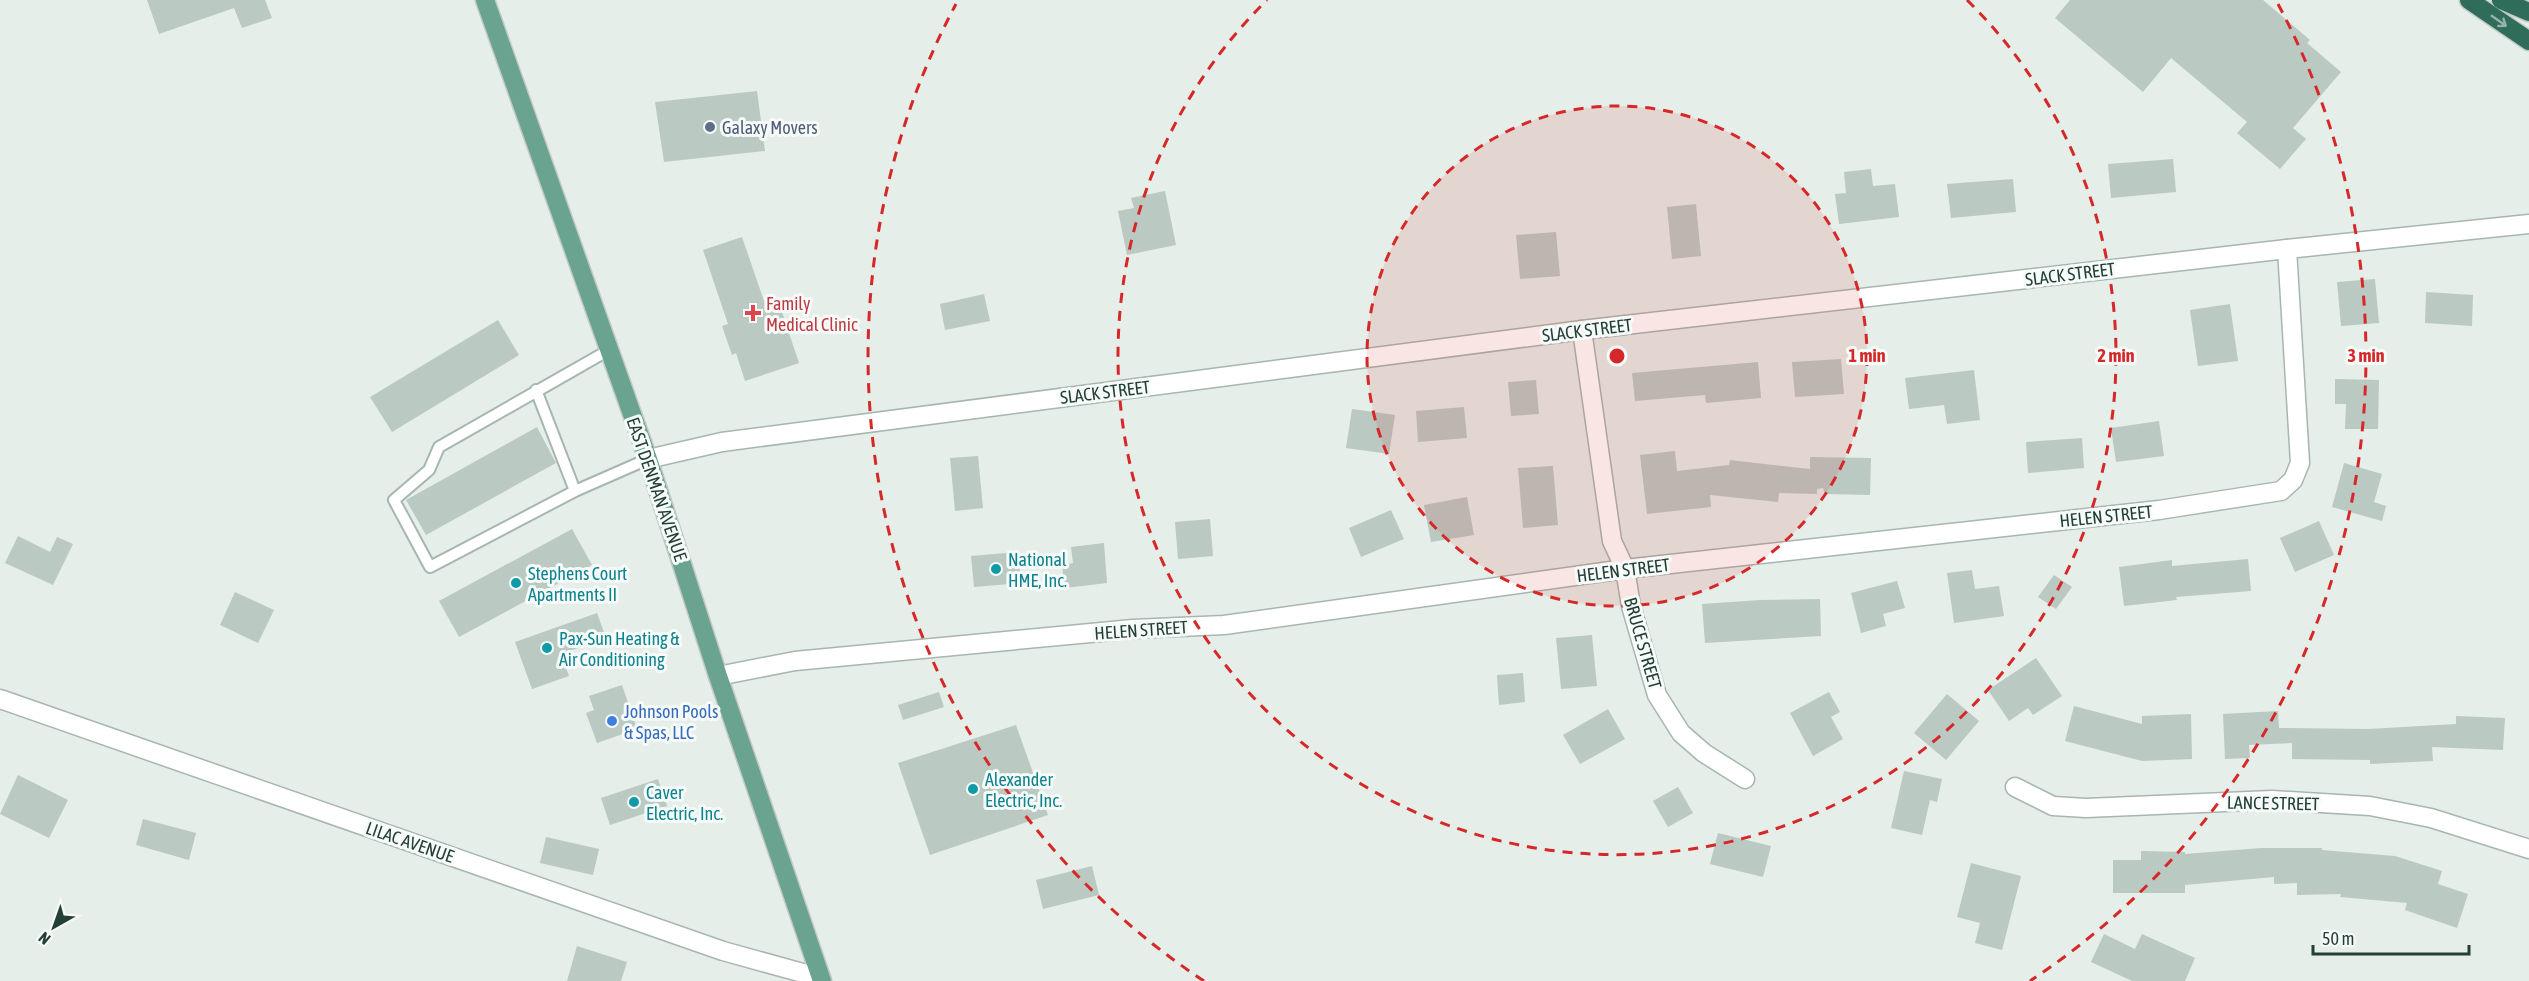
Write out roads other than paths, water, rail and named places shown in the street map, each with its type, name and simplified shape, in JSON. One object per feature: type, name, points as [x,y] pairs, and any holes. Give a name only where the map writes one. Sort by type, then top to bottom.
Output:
[{"type":"highway","points":[[2469,0],[2529,41]]},
{"type":"highway","points":[[2501,0],[2529,12]]},
{"type":"main road","name":"EAST DENMAN AVENUE","points":[[484,0],[648,459],[718,676],[822,980]]},
{"type":"street","name":"SLACK STREET","points":[[648,459],[722,442],[1582,330],[2287,249],[2529,224]]},
{"type":"street","name":"HELEN STREET","points":[[718,676],[795,661],[1132,629],[1224,625],[1625,569],[2159,510],[2282,491],[2293,480],[2300,463],[2287,249]]},
{"type":"street","name":"BRUCE STREET","points":[[1582,330],[1612,541],[1625,569],[1631,606],[1657,694],[1681,733],[1704,753],[1745,778]]},
{"type":"street","name":"LILAC AVENUE","points":[[0,699],[723,951],[822,980]]},
{"type":"street","name":"LANCE STREET","points":[[2015,787],[2053,806],[2086,808],[2272,800],[2370,806],[2431,818],[2529,849]]},
{"type":"lane","points":[[609,350],[439,447],[429,470],[394,501],[430,567],[575,491],[648,459]]},
{"type":"lane","points":[[536,390],[575,491]]},
{"type":"place","name":"Galaxy Movers","points":[[710,127]]},
{"type":"place","name":"Family Medical Clinic","points":[[753,313]]},
{"type":"place","name":"National HME, Inc.","points":[[996,569]]},
{"type":"place","name":"Stephens Court Apartments II","points":[[516,583]]},
{"type":"place","name":"Pax-Sun Heating & Air Conditioning","points":[[547,648]]},
{"type":"place","name":"Johnson Pools & Spas, LLC","points":[[612,721]]},
{"type":"place","name":"Alexander Electric, Inc.","points":[[973,789]]},
{"type":"place","name":"Caver Electric, Inc.","points":[[634,802]]}]
